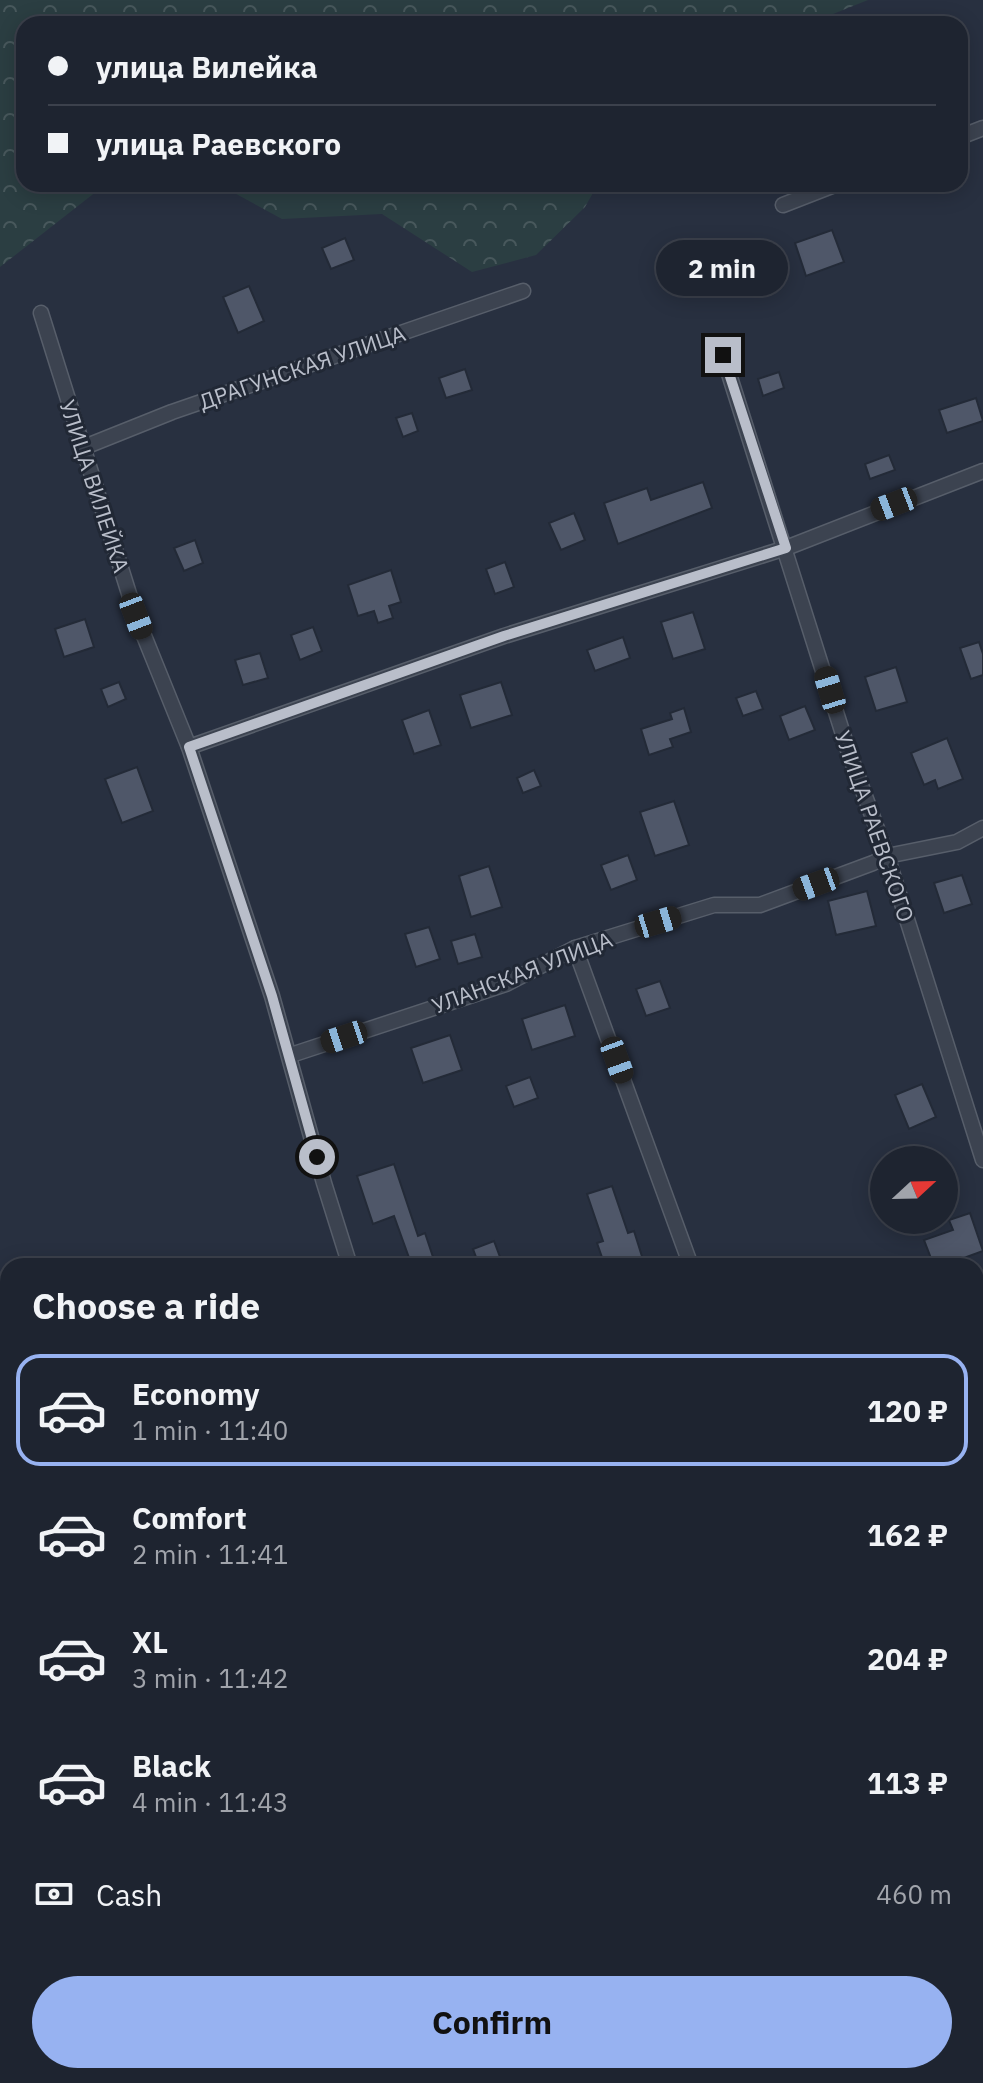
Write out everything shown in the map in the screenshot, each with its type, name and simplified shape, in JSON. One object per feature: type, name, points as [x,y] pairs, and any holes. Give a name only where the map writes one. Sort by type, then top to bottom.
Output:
[{"type":"street","points":[[783,205],[816,192]]},
{"type":"street","name":"ДРАГУНСКАЯ УЛИЦА","points":[[82,448],[172,412],[523,291]]},
{"type":"street","name":"УЛИЦА ВИЛЕЙКА","points":[[41,313],[136,616],[189,747],[291,1055]]},
{"type":"street","name":"УЛИЦА РАЕВСКОГО","points":[[723,355],[848,750],[887,856],[983,1160]]},
{"type":"street","points":[[189,747],[504,636],[786,548],[983,471]]},
{"type":"street","name":"УЛАНСКАЯ УЛИЦА","points":[[291,1055],[506,984],[575,948],[714,905],[760,905],[887,856],[957,842],[983,828]]},
{"type":"street","points":[[575,948],[688,1258]]},
{"type":"street","points":[[291,1055],[324,1183],[347,1258]]},
{"type":"green space","points":[[0,0],[868,0],[828,16],[16,16],[16,192],[96,192],[0,267]]},
{"type":"green space","points":[[233,192],[593,192],[585,207],[536,255],[472,272],[382,214],[282,219]]},
{"type":"building","points":[[832,230],[844,262],[806,276],[795,243]]},
{"type":"building","points":[[345,238],[354,260],[331,269],[322,248]]},
{"type":"building","points":[[249,286],[264,321],[238,333],[223,297]]},
{"type":"building","points":[[465,369],[472,390],[446,398],[439,378]]},
{"type":"building","points":[[779,372],[784,388],[763,396],[758,379]]},
{"type":"building","points":[[976,398],[983,421],[947,433],[939,410]]},
{"type":"building","points":[[412,413],[418,431],[403,437],[396,418]]},
{"type":"building","points":[[889,455],[895,470],[870,479],[865,464]]},
{"type":"building","points":[[703,482],[712,508],[618,544],[604,503],[647,488],[651,500]]},
{"type":"building","points":[[574,513],[585,540],[561,550],[549,523]]},
{"type":"building","points":[[195,540],[203,563],[184,571],[174,548]]},
{"type":"building","points":[[505,562],[514,587],[495,594],[486,569]]},
{"type":"building","points":[[391,570],[401,602],[389,606],[393,618],[378,623],[374,611],[358,616],[348,585]]},
{"type":"building","points":[[693,612],[705,649],[673,659],[661,622]]},
{"type":"building","points":[[85,619],[94,647],[64,657],[55,629]]},
{"type":"building","points":[[313,627],[322,651],[300,660],[291,635]]},
{"type":"building","points":[[623,637],[630,658],[595,671],[587,650]]},
{"type":"building","points":[[979,642],[983,654],[983,675],[971,679],[960,648]]},
{"type":"building","points":[[260,653],[268,678],[243,685],[235,660]]},
{"type":"building","points":[[896,667],[907,702],[876,711],[865,677]]},
{"type":"building","points":[[119,682],[126,699],[108,707],[101,689]]},
{"type":"building","points":[[501,682],[512,715],[471,728],[460,695]]},
{"type":"building","points":[[756,691],[763,709],[743,716],[736,698]]},
{"type":"building","points":[[805,706],[815,730],[789,740],[780,716]]},
{"type":"building","points":[[684,708],[691,732],[670,739],[673,747],[649,755],[641,729],[672,719],[670,713]]},
{"type":"building","points":[[429,710],[441,745],[414,754],[402,720]]},
{"type":"building","points":[[947,738],[963,779],[938,789],[935,780],[924,785],[911,753]]},
{"type":"building","points":[[137,767],[153,811],[122,823],[105,779]]},
{"type":"building","points":[[534,770],[541,786],[523,793],[517,778]]},
{"type":"building","points":[[674,801],[689,845],[655,856],[640,812]]},
{"type":"building","points":[[628,855],[637,880],[611,890],[601,865]]},
{"type":"building","points":[[489,866],[502,907],[471,917],[459,876]]},
{"type":"building","points":[[962,875],[972,904],[944,913],[934,883]]},
{"type":"building","points":[[867,891],[876,926],[836,935],[828,901]]},
{"type":"building","points":[[429,927],[440,959],[416,967],[405,934]]},
{"type":"building","points":[[475,934],[482,957],[458,964],[451,941]]},
{"type":"building","points":[[660,981],[670,1008],[646,1016],[636,989]]},
{"type":"building","points":[[565,1005],[575,1036],[532,1050],[522,1019]]},
{"type":"building","points":[[450,1035],[462,1070],[423,1083],[411,1048]]},
{"type":"building","points":[[530,1077],[538,1098],[514,1107],[506,1086]]},
{"type":"building","points":[[922,1084],[936,1117],[909,1129],[895,1095]]},
{"type":"building","points":[[394,1164],[418,1236],[425,1233],[433,1258],[409,1258],[394,1216],[373,1224],[357,1176]]},
{"type":"building","points":[[612,1186],[628,1233],[634,1231],[642,1258],[602,1258],[597,1243],[603,1241],[587,1194]]},
{"type":"building","points":[[970,1213],[983,1251],[964,1258],[931,1258],[924,1240],[941,1234],[958,1234],[958,1217]]},
{"type":"building","points":[[494,1241],[500,1257],[476,1258],[473,1249]]},
{"type":"route","points":[[317,1157],[291,1055],[189,747],[504,636],[786,548],[723,355]]}]
